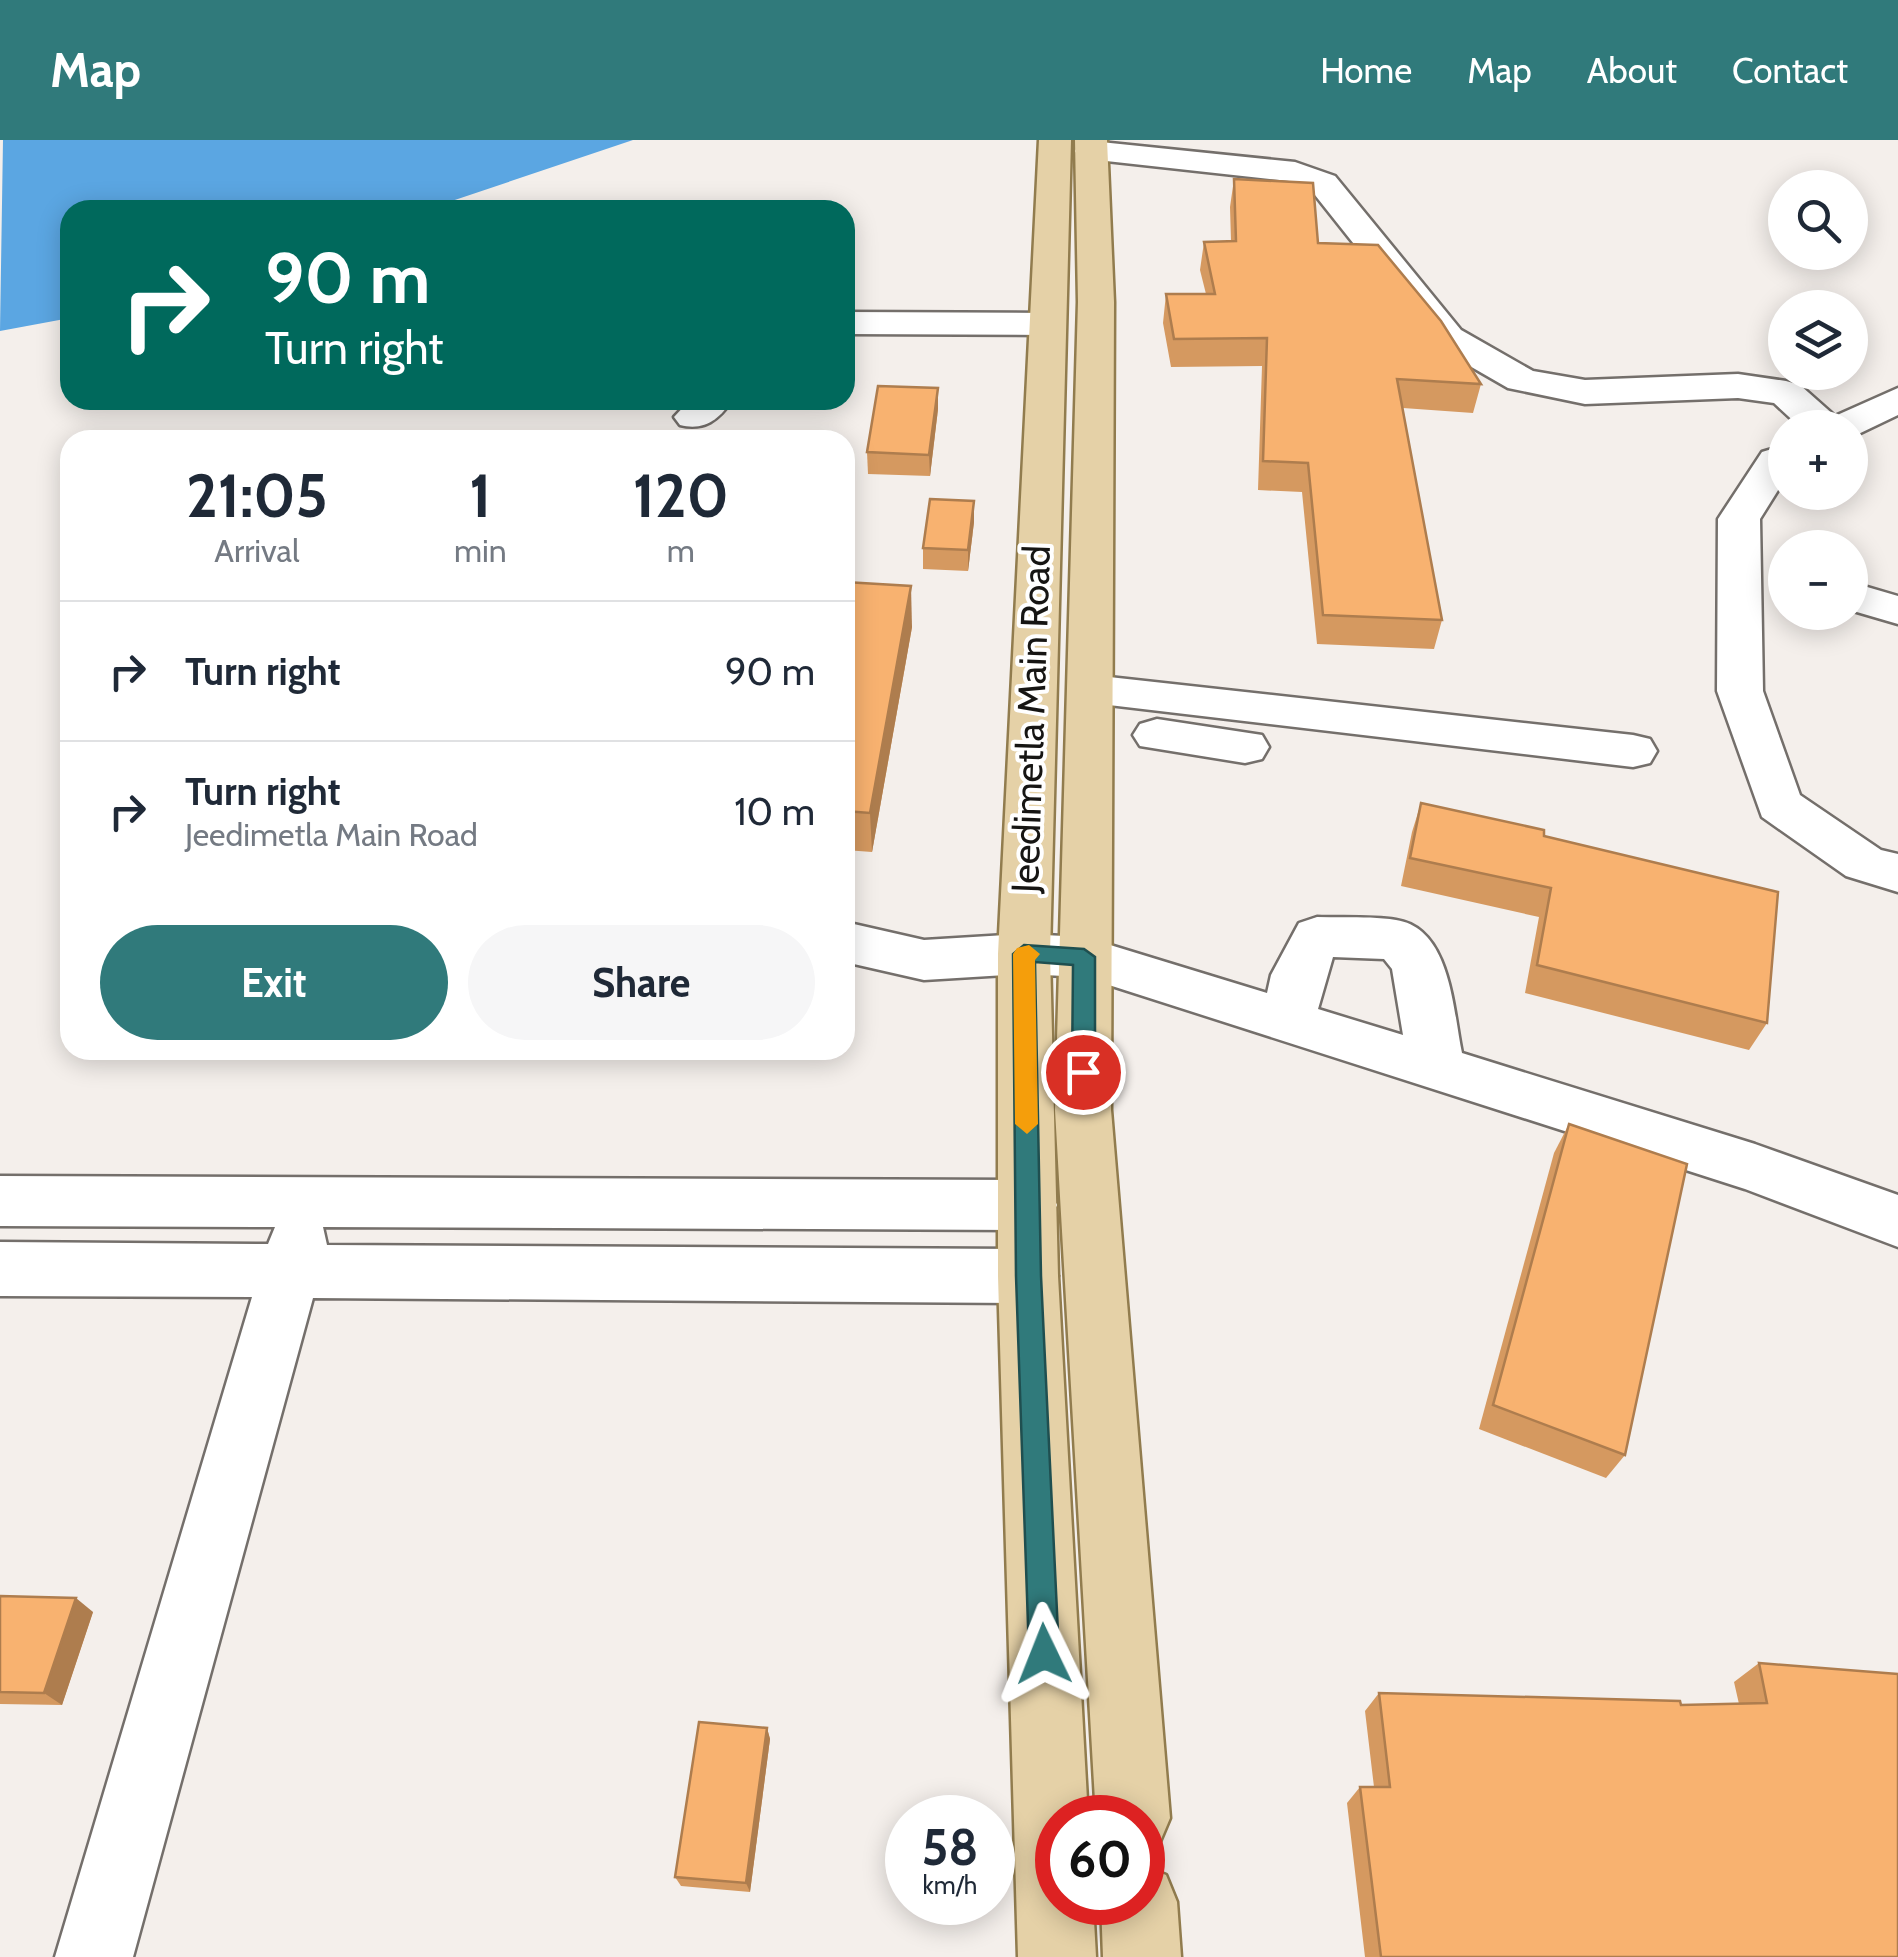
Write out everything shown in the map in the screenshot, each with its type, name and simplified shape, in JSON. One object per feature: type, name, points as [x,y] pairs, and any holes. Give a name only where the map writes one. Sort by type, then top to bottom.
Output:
[{"type":"main road","name":"Jeedimetla Main Road","points":[[1057,1957],[1028,1276],[1024,954],[1045,324],[1079,144]]},
{"type":"main road","name":"Jeedimetla Main Road","points":[[1079,144],[1096,302],[1083,1110],[1131,1795]]},
{"type":"main road","points":[[1140,1925],[1142,1957]]},
{"type":"street","points":[[1079,144],[1295,172],[1323,182],[1448,338],[1522,380],[1586,392],[1738,386],[1786,392],[1806,410]]},
{"type":"street","points":[[855,323],[1045,324]]},
{"type":"street","points":[[1868,415],[1898,400]]},
{"type":"street","points":[[1768,474],[1739,518],[1740,691],[1780,805],[1864,863],[1898,873]]},
{"type":"street","points":[[1739,557],[1768,568]]},
{"type":"street","points":[[1868,601],[1898,610]]},
{"type":"street","points":[[1090,708],[1245,746]]},
{"type":"street","points":[[1090,708],[1633,751]]},
{"type":"street","points":[[1288,1021],[1298,976],[1317,937],[1398,940],[1417,963],[1436,1068]]},
{"type":"street","points":[[855,944],[924,960],[1024,954],[1084,957],[1755,1168],[1898,1221]]},
{"type":"street","points":[[0,1200],[1028,1206]]},
{"type":"street","points":[[94,1957],[310,1202]]},
{"type":"street","points":[[0,1269],[1028,1276]]},
{"type":"water","points":[[3,140],[633,140],[455,200],[60,200],[60,320],[0,331]]},
{"type":"building","points":[[1234,179],[1313,183],[1318,243],[1378,245],[1441,321],[1481,384],[1397,379],[1442,620],[1323,615],[1308,463],[1263,461],[1267,338],[1174,339],[1166,294],[1215,294],[1204,242],[1236,241]]},
{"type":"building","points":[[878,386],[938,388],[929,455],[867,452]]},
{"type":"building","points":[[930,499],[974,501],[968,550],[923,548]]},
{"type":"building","points":[[855,583],[911,586],[870,813],[855,812]]},
{"type":"building","points":[[1421,803],[1544,830],[1544,836],[1778,892],[1767,1023],[1537,965],[1551,888],[1410,858]]},
{"type":"building","points":[[1569,1124],[1687,1164],[1625,1455],[1493,1405]]},
{"type":"building","points":[[0,1596],[76,1598],[44,1693],[0,1692]]},
{"type":"building","points":[[1759,1663],[1898,1674],[1898,1957],[1381,1957],[1360,1787],[1390,1787],[1379,1693],[1680,1701],[1681,1705],[1767,1703]]},
{"type":"building","points":[[699,1722],[767,1728],[746,1883],[675,1877]]},
{"type":"slow traffic","points":[[1027,1124],[1024,954],[1029,954]]},
{"type":"route","points":[[1044,1654],[1028,1276],[1024,954],[1084,957],[1083,1072]]}]
